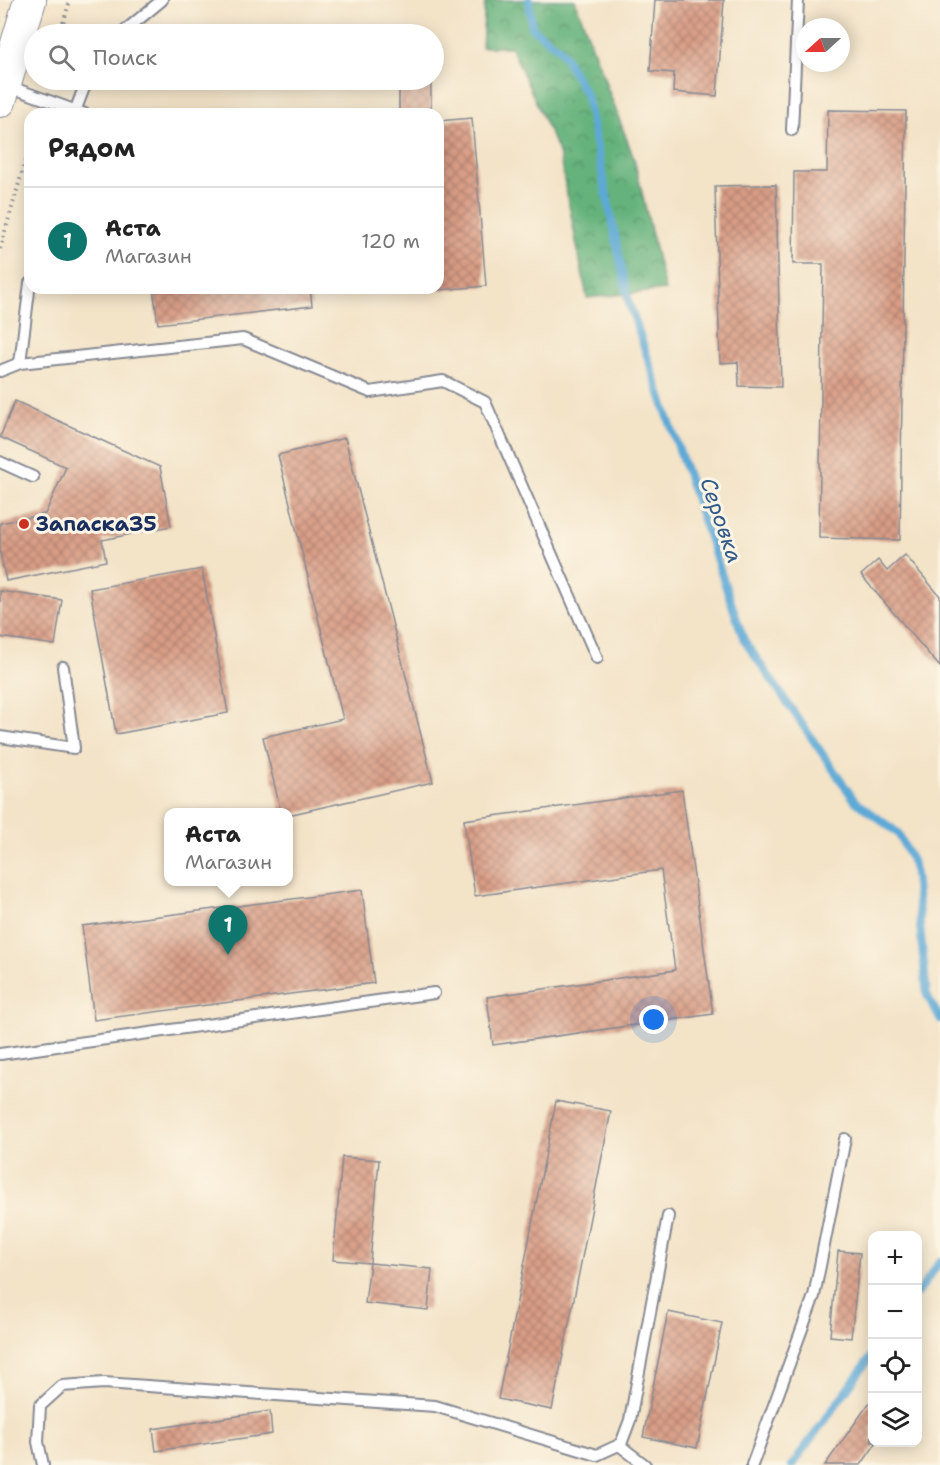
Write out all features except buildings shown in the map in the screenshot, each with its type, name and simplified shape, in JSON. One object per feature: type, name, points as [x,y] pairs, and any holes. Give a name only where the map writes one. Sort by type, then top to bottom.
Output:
[{"type":"main road","points":[[2,93],[30,0]]},
{"type":"lane","points":[[132,24],[162,0]]},
{"type":"lane","points":[[792,130],[798,0]]},
{"type":"lane","points":[[79,108],[84,90]]},
{"type":"lane","points":[[2,93],[59,108]]},
{"type":"lane","points":[[20,363],[29,294]]},
{"type":"lane","points":[[0,371],[20,363],[243,339],[370,392],[443,381],[485,402],[597,658]]},
{"type":"lane","points":[[0,462],[33,477]]},
{"type":"lane","points":[[0,737],[74,748],[63,667]]},
{"type":"lane","points":[[0,1054],[434,993]]},
{"type":"lane","points":[[752,1465],[814,1296],[845,1139]]},
{"type":"lane","points":[[43,1465],[38,1442],[40,1406],[62,1386],[104,1383],[435,1407],[597,1455],[619,1445],[630,1420],[668,1216]]},
{"type":"lane","points":[[619,1445],[645,1465]]},
{"type":"path","points":[[63,24],[69,0]]},
{"type":"path","points":[[0,249],[24,166]]},
{"type":"green space","points":[[485,0],[575,0],[634,159],[665,290],[587,298],[559,153],[511,47],[482,47]]},
{"type":"waterway","name":"Серовка","points":[[529,0],[532,28],[560,49],[586,95],[629,303],[744,640],[855,801],[898,833],[914,865],[927,995],[940,1019]]},
{"type":"waterway","name":"Серовка","points":[[922,1287],[940,1261]]},
{"type":"waterway","name":"Серовка","points":[[792,1465],[868,1360]]},
{"type":"place","name":"Запаска35","points":[[24,524]]},
{"type":"place","name":"Аста","points":[[228,955]]}]
